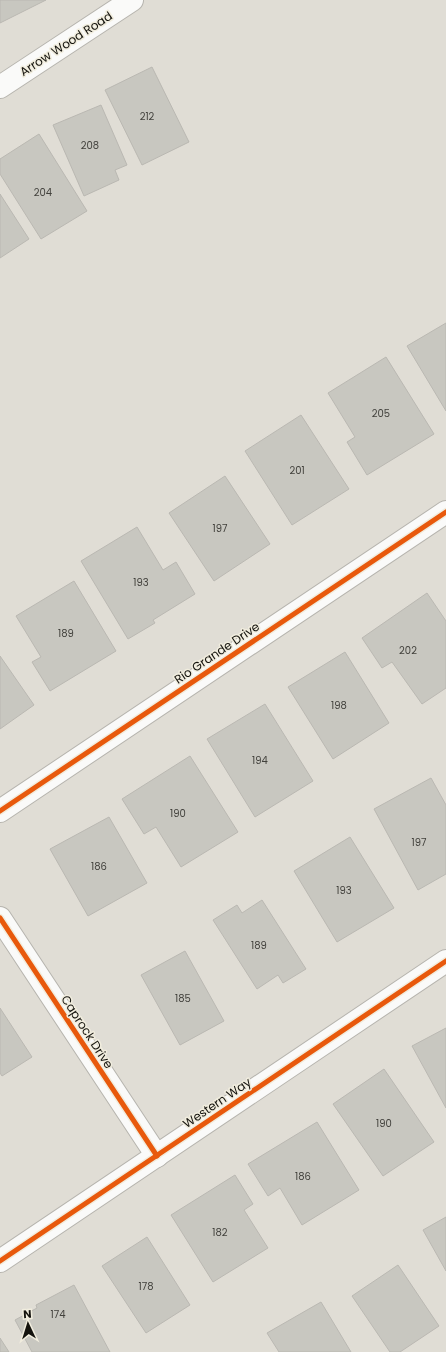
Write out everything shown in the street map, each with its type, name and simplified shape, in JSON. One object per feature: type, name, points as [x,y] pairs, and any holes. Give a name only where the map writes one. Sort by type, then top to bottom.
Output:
[{"type":"street","name":"Arrow Wood Road","points":[[0,87],[132,0]]},
{"type":"street","name":"Rio Grande Drive","points":[[0,811],[446,512]]},
{"type":"street","name":"Caprock Drive","points":[[0,918],[157,1156]]},
{"type":"street","name":"Western Way","points":[[0,1261],[446,961]]},
{"type":"building","points":[[0,0],[46,0],[0,23]]},
{"type":"building","points":[[152,67],[189,142],[142,165],[105,90]]},
{"type":"building","points":[[101,105],[127,165],[115,170],[119,180],[84,196],[53,125]]},
{"type":"building","points":[[39,134],[87,211],[41,239],[0,174],[0,159]]},
{"type":"building","points":[[0,194],[29,239],[0,258]]},
{"type":"building","points":[[446,323],[446,411],[407,346]]},
{"type":"building","points":[[386,357],[434,434],[367,475],[347,442],[355,437],[328,393]]},
{"type":"building","points":[[301,415],[349,489],[292,525],[245,451]]},
{"type":"building","points":[[225,476],[270,544],[214,581],[169,513]]},
{"type":"building","points":[[137,527],[163,570],[176,562],[195,594],[153,620],[155,623],[128,639],[81,561]]},
{"type":"building","points":[[74,581],[116,651],[50,691],[32,662],[41,657],[16,616]]},
{"type":"building","points":[[427,593],[446,621],[446,688],[422,704],[392,662],[382,668],[362,638]]},
{"type":"building","points":[[345,652],[389,723],[333,759],[288,687]]},
{"type":"building","points":[[0,656],[34,705],[0,729]]},
{"type":"building","points":[[265,704],[313,781],[255,817],[207,739]]},
{"type":"building","points":[[190,756],[238,832],[181,867],[156,827],[144,834],[122,799]]},
{"type":"building","points":[[431,778],[446,805],[446,874],[418,890],[374,809]]},
{"type":"building","points":[[109,817],[147,883],[88,916],[50,849]]},
{"type":"building","points":[[350,837],[394,908],[337,942],[294,871]]},
{"type":"building","points":[[262,900],[306,969],[283,983],[278,975],[257,989],[213,920],[237,905],[242,913]]},
{"type":"building","points":[[185,951],[224,1021],[180,1045],[141,975]]},
{"type":"building","points":[[0,1008],[32,1057],[2,1076],[0,1073]]},
{"type":"building","points":[[446,1028],[446,1108],[412,1046]]},
{"type":"building","points":[[384,1069],[434,1142],[383,1176],[333,1104]]},
{"type":"building","points":[[317,1122],[359,1190],[302,1225],[280,1188],[268,1196],[248,1164]]},
{"type":"building","points":[[235,1175],[253,1204],[244,1210],[268,1248],[213,1282],[171,1215]]},
{"type":"building","points":[[446,1217],[446,1271],[423,1230]]},
{"type":"building","points":[[147,1237],[190,1305],[146,1333],[102,1266]]},
{"type":"building","points":[[398,1265],[439,1326],[400,1352],[390,1352],[352,1296]]},
{"type":"building","points":[[74,1285],[110,1352],[32,1352],[15,1320],[37,1308],[36,1305]]},
{"type":"building","points":[[321,1302],[351,1352],[279,1352],[267,1333]]},
{"type":"building","points":[[0,1338],[9,1352],[0,1352]]},
{"type":"cycle path","points":[[0,811],[446,512]]},
{"type":"cycle path","points":[[0,918],[157,1156]]},
{"type":"cycle path","points":[[0,1261],[446,961]]}]
